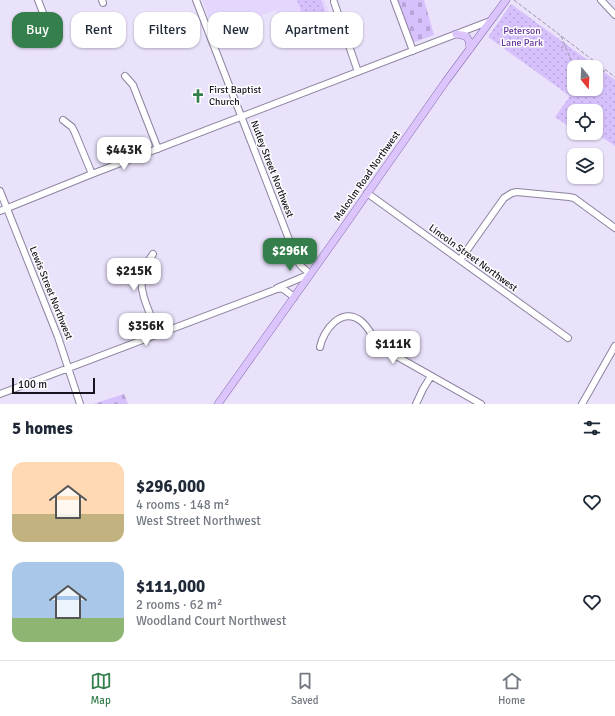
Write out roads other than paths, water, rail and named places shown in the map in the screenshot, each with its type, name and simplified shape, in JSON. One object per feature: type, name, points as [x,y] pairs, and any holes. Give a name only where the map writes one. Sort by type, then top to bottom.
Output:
[{"type":"main road","name":"Malcolm Road Northwest","points":[[218,404],[506,0]]},
{"type":"main road","points":[[456,34],[466,36],[469,41],[470,49]]},
{"type":"street","points":[[38,0],[43,12]]},
{"type":"street","name":"Nutley Street Northwest","points":[[196,0],[297,260],[310,274]]},
{"type":"street","points":[[394,0],[413,51]]},
{"type":"street","points":[[601,0],[615,15]]},
{"type":"street","points":[[334,2],[358,72]]},
{"type":"street","points":[[3,210],[92,174],[490,21]]},
{"type":"street","points":[[125,76],[133,85],[158,149]]},
{"type":"street","points":[[63,120],[75,132],[92,174]]},
{"type":"street","name":"Lewis Street Northwest","points":[[0,191],[3,210],[45,306],[69,368],[80,404]]},
{"type":"street","points":[[460,260],[504,198],[512,192],[574,198],[615,228]]},
{"type":"street","name":"Lincoln Street Northwest","points":[[367,193],[568,338]]},
{"type":"street","points":[[153,254],[144,268],[141,281],[144,295],[158,333]]},
{"type":"street","points":[[0,394],[277,289],[286,283],[310,274]]},
{"type":"street","points":[[277,289],[282,288],[294,297]]},
{"type":"street","points":[[320,347],[323,336],[335,321],[342,317],[353,317],[362,322],[375,342],[382,348],[481,404]]},
{"type":"street","points":[[582,404],[615,346]]},
{"type":"street","points":[[416,404],[431,376]]},
{"type":"place","name":"First Baptist Church","points":[[198,96]]},
{"type":"park label","name":"Peterson Lane Park","points":[[522,36]]}]
